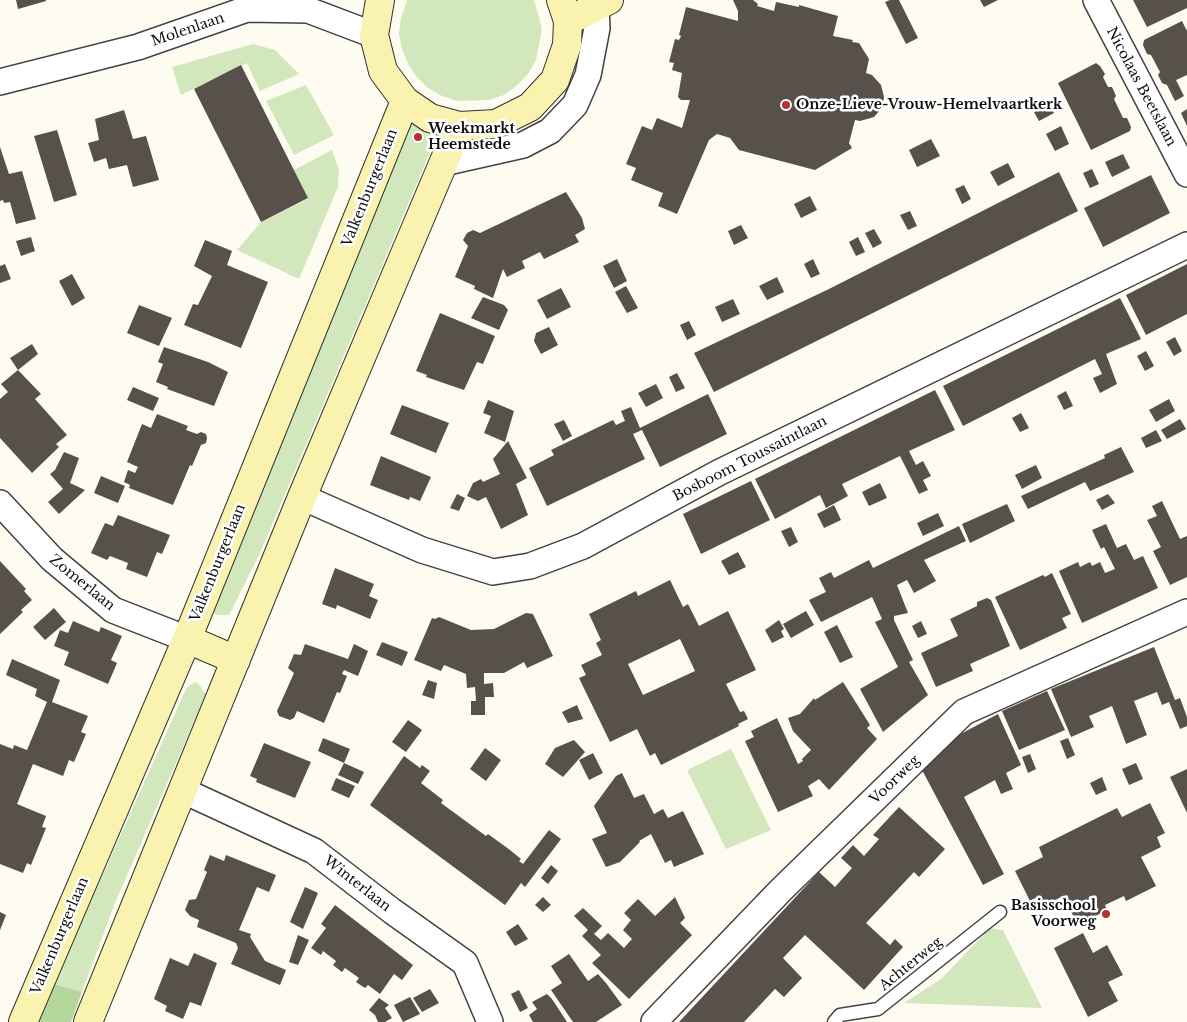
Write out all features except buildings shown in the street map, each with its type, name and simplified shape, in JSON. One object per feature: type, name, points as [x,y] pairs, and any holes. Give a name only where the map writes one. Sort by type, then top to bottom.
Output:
[{"type":"street","points":[[380,0],[374,35],[383,71],[406,101],[430,118],[460,126],[496,124],[530,107],[555,80],[563,58],[567,45],[564,10],[602,4],[589,68],[575,105],[550,131],[523,145],[443,163]]},
{"type":"street","name":"Nicolaas Beetslaan","points":[[1096,0],[1187,174]]},
{"type":"street","name":"Molenlaan","points":[[0,82],[138,47],[247,9],[308,10],[374,35]]},
{"type":"street","points":[[563,58],[589,68]]},
{"type":"street","name":"Valkenburgerlaan","points":[[23,1022],[187,639],[406,101]]},
{"type":"street","points":[[511,116],[523,145]]},
{"type":"street","points":[[88,1022],[184,791],[302,497],[460,126]]},
{"type":"street","name":"Bosboom Toussaintlaan","points":[[302,497],[422,550],[493,572],[530,566],[583,546],[720,472],[1187,245]]},
{"type":"street","name":"Zomerlaan","points":[[0,504],[52,559],[113,610],[236,660]]},
{"type":"street","name":"Voorweg","points":[[654,1022],[781,890],[964,712],[1187,612]]},
{"type":"street","name":"Winterlaan","points":[[184,791],[314,851],[392,911],[465,963],[490,1022]]},
{"type":"lane","name":"Achterweg","points":[[834,1022],[840,1015],[878,1009],[1000,912]]},
{"type":"green space","points":[[407,0],[534,0],[542,29],[536,60],[528,74],[504,95],[489,100],[457,101],[442,96],[428,88],[417,77],[408,64],[402,49],[399,34],[401,18]]},
{"type":"green space","points":[[253,44],[275,50],[299,74],[260,91],[247,63],[181,95],[172,67]]},
{"type":"green space","points":[[306,85],[334,135],[294,155],[266,101]]},
{"type":"green space","points":[[413,118],[440,129],[260,553],[229,615],[215,614],[213,607],[225,568]]},
{"type":"green space","points":[[332,150],[339,170],[338,187],[299,279],[237,250],[261,222],[308,199],[294,170]]},
{"type":"green space","points":[[197,682],[206,694],[115,903],[82,992],[54,984],[186,689],[191,684]]},
{"type":"green space","points":[[731,749],[771,830],[726,849],[687,770]]},
{"type":"green space","points":[[990,928],[1003,930],[1042,1008],[904,1003],[941,979]]},
{"type":"green space","points":[[54,984],[82,992],[71,1022],[38,1022]]},
{"type":"place","name":"Onze-Lieve-Vrouw-Hemelvaartkerk","points":[[786,105]]},
{"type":"place","name":"Weekmarkt Heemstede","points":[[418,137]]},
{"type":"place","name":"Basisschool Voorweg","points":[[1106,914]]}]
